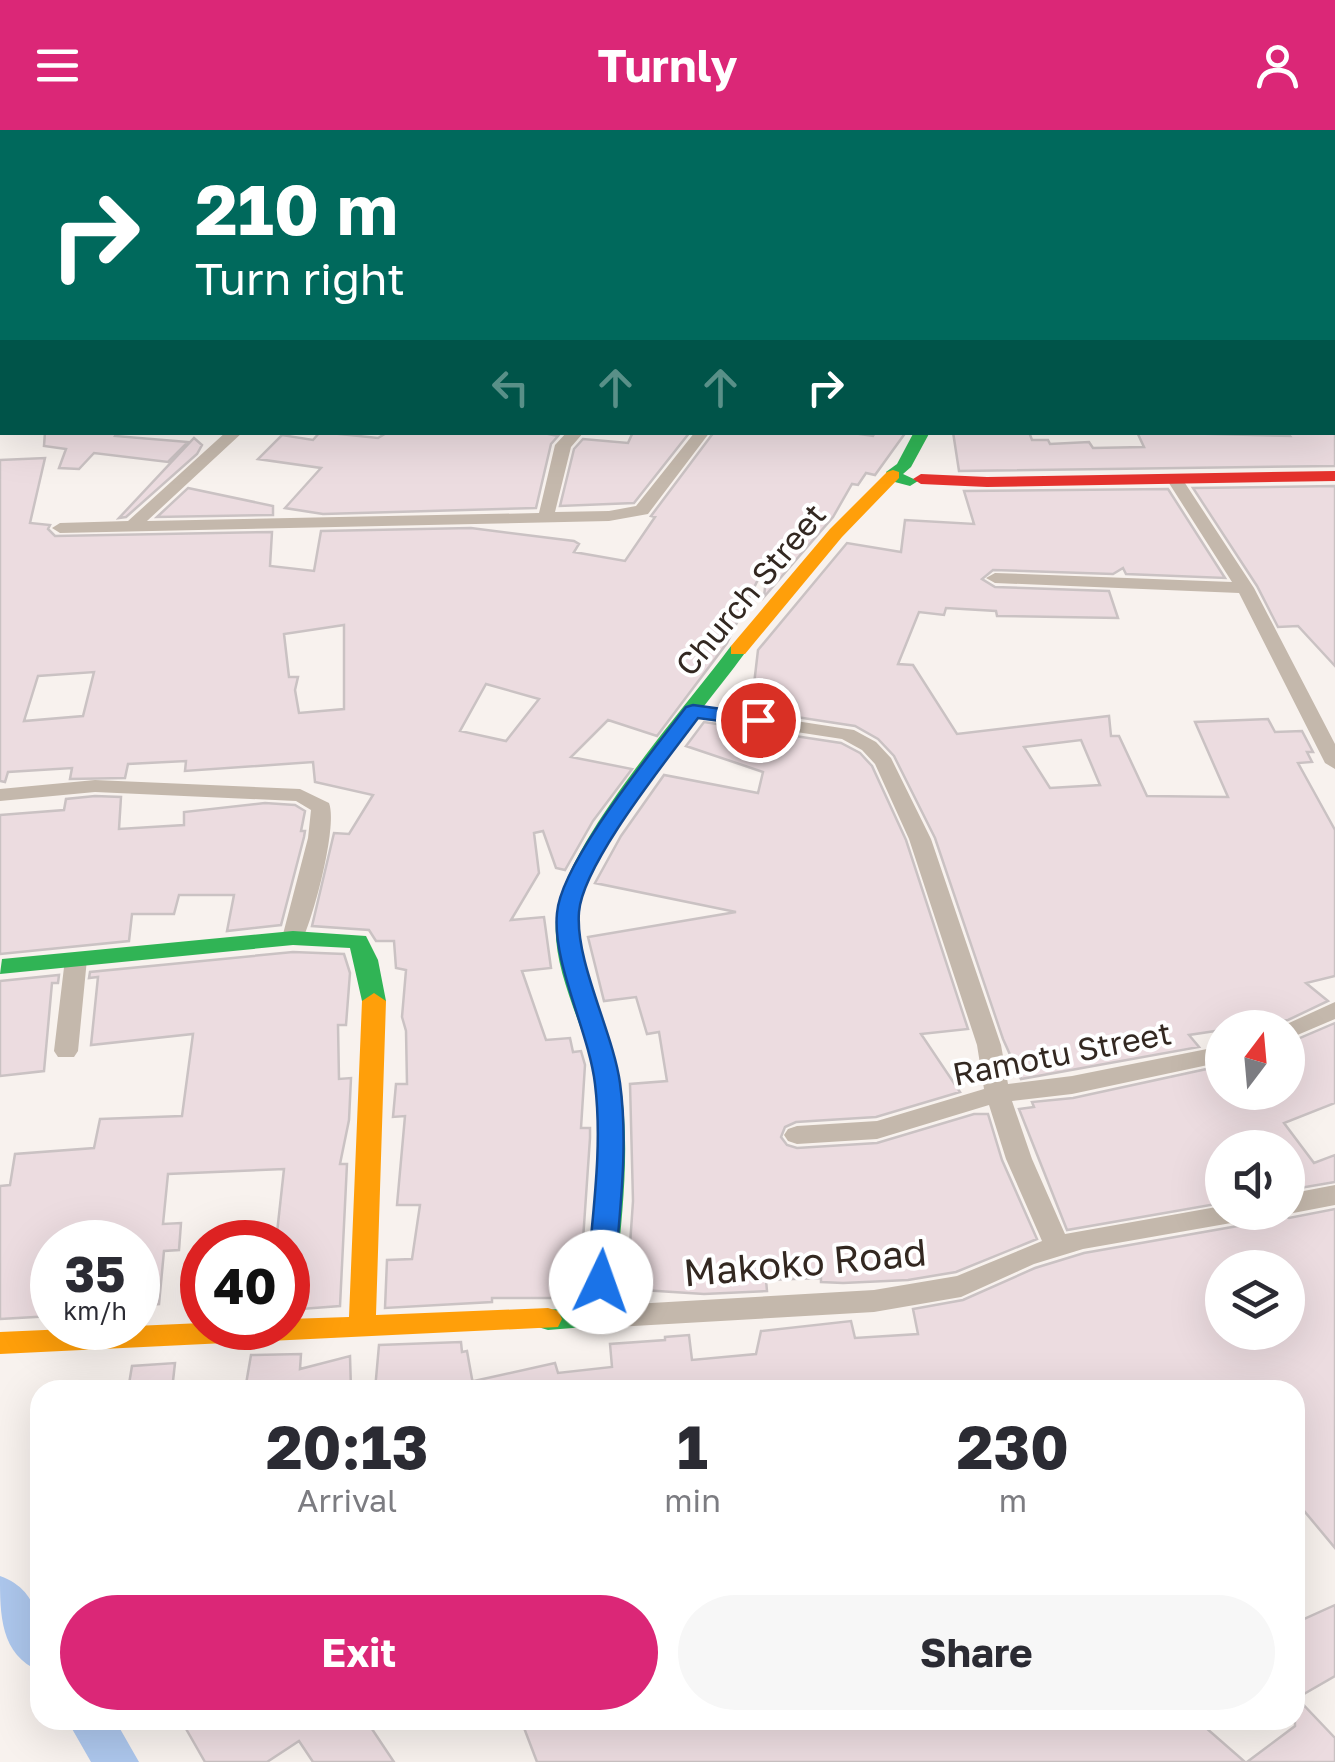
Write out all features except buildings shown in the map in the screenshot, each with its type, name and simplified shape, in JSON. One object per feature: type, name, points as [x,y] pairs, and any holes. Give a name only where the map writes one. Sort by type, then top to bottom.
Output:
[{"type":"street","points":[[132,527],[167,490],[232,435]]},
{"type":"street","points":[[546,516],[563,445],[574,435]]},
{"type":"street","points":[[60,528],[610,516],[642,510],[701,435]]},
{"type":"street","name":"Church Street","points":[[599,1318],[611,1144],[608,1081],[570,940],[568,912],[575,886],[619,811],[693,711],[836,533],[906,474],[921,435]]},
{"type":"street","points":[[906,474],[1175,480],[1335,476]]},
{"type":"street","points":[[1175,480],[1245,588],[1335,762]]},
{"type":"street","points":[[995,578],[1245,588]]},
{"type":"street","points":[[693,711],[847,734],[869,746],[884,762],[920,840],[989,1044],[997,1094],[1019,1158],[1057,1246]]},
{"type":"street","points":[[0,796],[95,786],[300,794],[322,807],[319,838],[293,938]]},
{"type":"street","points":[[2,967],[293,938],[358,941],[366,955],[376,1021],[368,1098],[362,1327]]},
{"type":"street","points":[[66,1051],[76,959]]},
{"type":"street","points":[[1305,1023],[1335,1010]]},
{"type":"street","name":"Ramotu Street","points":[[797,1136],[876,1130],[997,1094],[1072,1085],[1205,1058]]},
{"type":"street","points":[[1305,1201],[1335,1195]]},
{"type":"street","name":"Makoko Road","points":[[0,1343],[599,1318],[874,1301],[961,1286],[1057,1246],[1130,1229],[1205,1218]]},
{"type":"waterway","points":[[0,1595],[30,1637]]},
{"type":"waterway","points":[[96,1730],[117,1762]]},
{"type":"traffic: fast","points":[[910,481],[897,478],[894,472],[903,467],[920,435]]},
{"type":"traffic: fast","points":[[548,1319],[599,1317],[612,1169],[608,1081],[576,973],[568,911],[592,852],[615,816],[738,650]]},
{"type":"traffic: fast","points":[[2,967],[293,938],[358,941],[367,960],[374,1001]]},
{"type":"traffic: slow","points":[[738,650],[836,533],[893,475]]},
{"type":"traffic: slow","points":[[362,1327],[374,1001]]},
{"type":"traffic: slow","points":[[0,1343],[548,1319]]},
{"type":"traffic: jam","points":[[921,479],[987,482],[1335,476]]},
{"type":"route","points":[[601,1282],[611,1144],[608,1081],[570,940],[568,912],[575,886],[619,811],[693,711],[758,720]]}]
